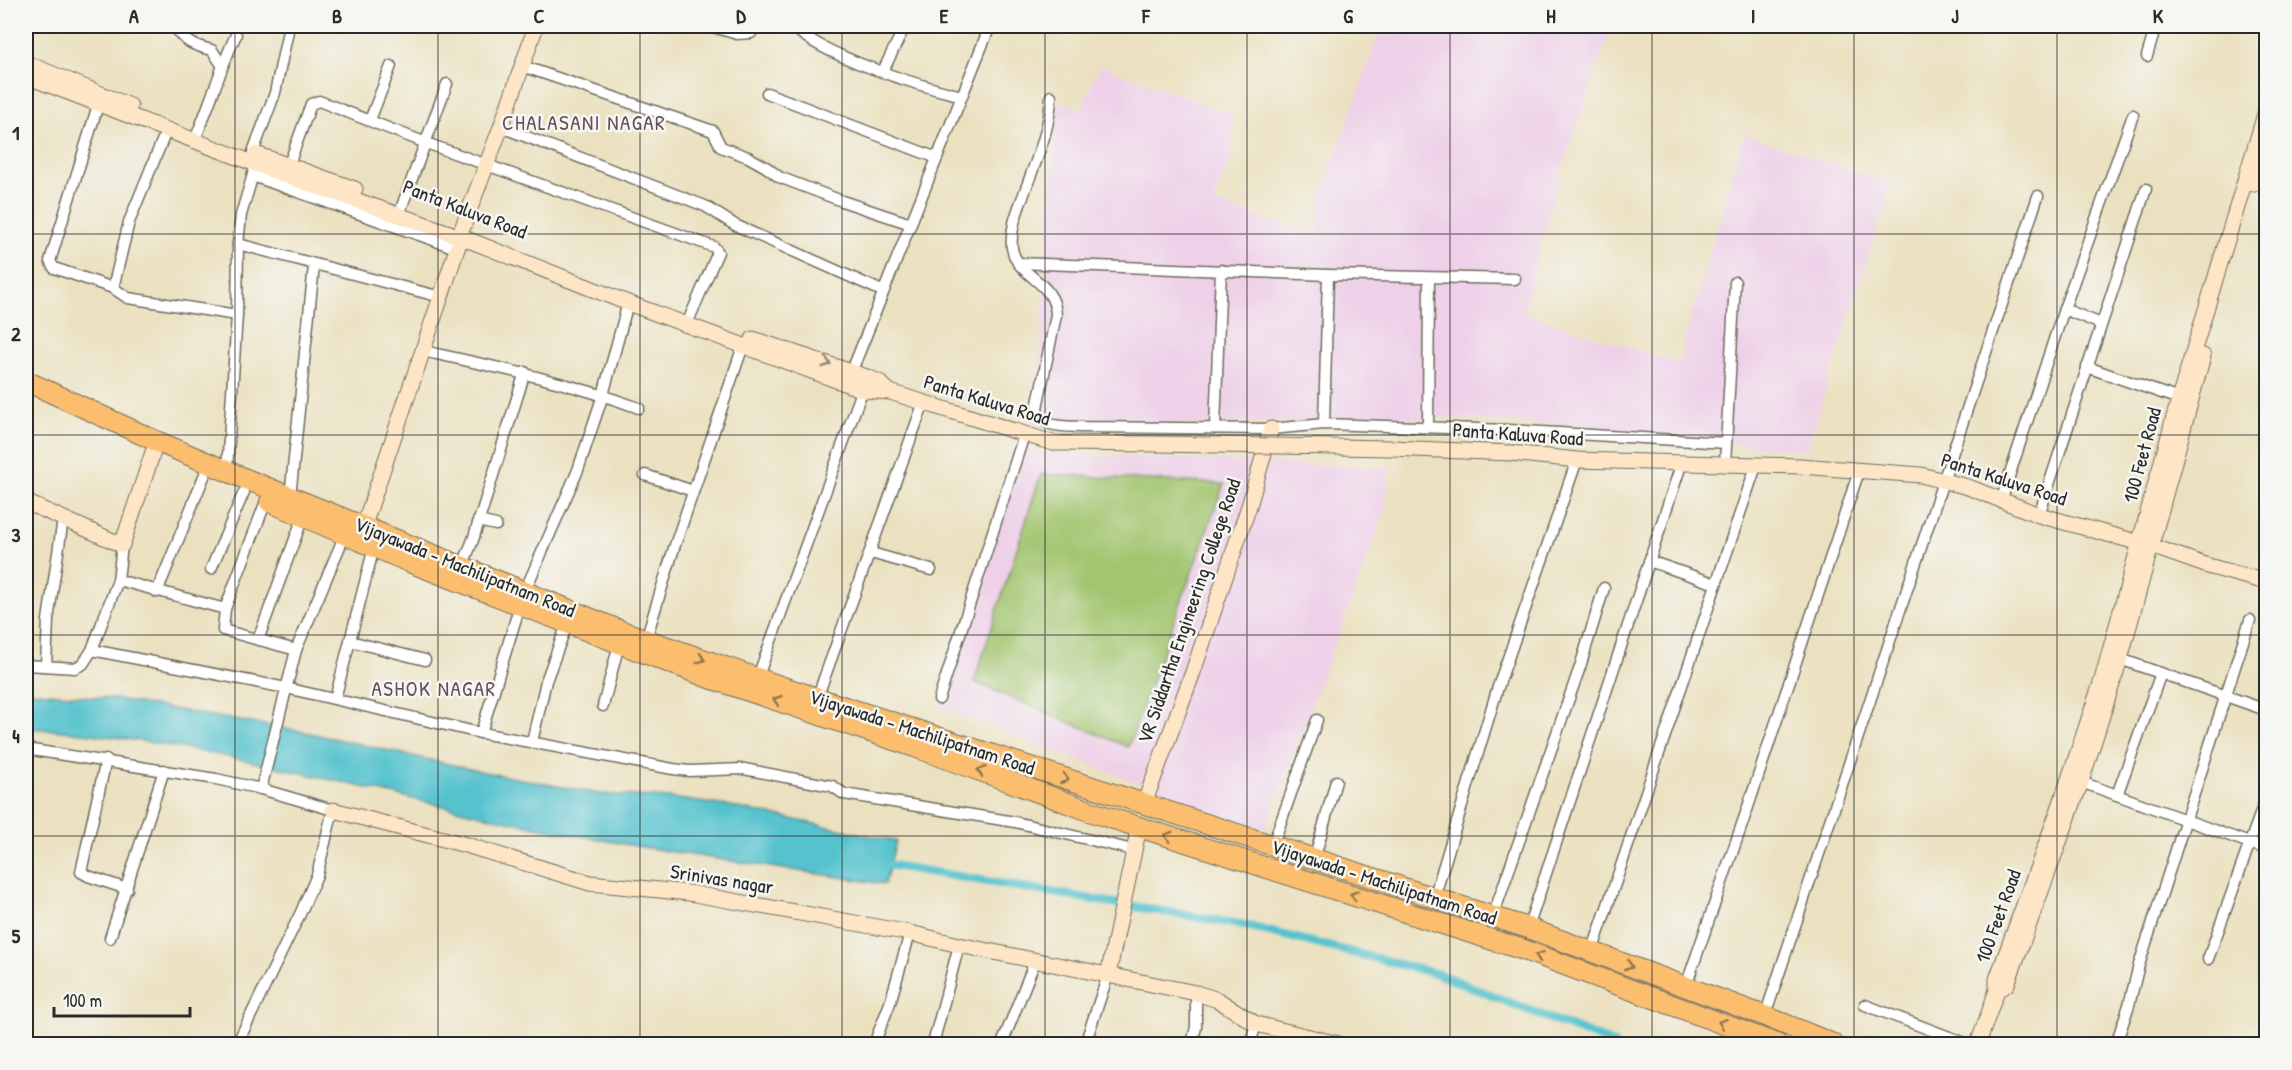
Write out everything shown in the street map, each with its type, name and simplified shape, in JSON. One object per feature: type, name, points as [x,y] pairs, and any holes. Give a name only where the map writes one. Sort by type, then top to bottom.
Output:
[{"type":"highway","name":"Vijayawada - Machilipatnam Road","points":[[26,381],[156,441],[290,497],[362,533],[522,599],[646,639],[757,679],[1493,916],[1686,986],[1833,1044]]},
{"type":"highway","name":"Vijayawada - Machilipatnam Road","points":[[26,396],[303,517],[362,533],[462,567],[567,624],[704,676],[915,747],[1095,813],[1524,950],[1777,1044]]},
{"type":"street","points":[[175,26],[179,34],[190,45],[212,50],[222,65]]},
{"type":"street","points":[[227,470],[241,215],[275,93],[290,26]]},
{"type":"street","points":[[261,789],[296,650],[362,533],[460,238],[536,26]]},
{"type":"street","points":[[710,26],[743,34],[750,33],[756,26]]},
{"type":"street","points":[[793,26],[801,34],[837,54],[923,86],[962,96]]},
{"type":"street","points":[[883,71],[905,26]]},
{"type":"street","points":[[849,377],[990,26]]},
{"type":"street","points":[[2147,56],[2156,26]]},
{"type":"street","points":[[198,132],[213,96],[222,65],[236,35]]},
{"type":"street","name":"Panta Kaluva Road","points":[[26,63],[167,129],[254,164],[460,238],[743,346],[849,377]]},
{"type":"street","points":[[370,120],[391,66]]},
{"type":"street","points":[[522,66],[713,131],[721,147],[748,157],[779,177],[911,224]]},
{"type":"street","name":"Panta Kaluva Road","points":[[26,76],[198,132],[254,164],[288,164],[402,206],[460,238],[567,272],[890,392],[1053,443],[1390,448],[1510,453],[1577,460],[1800,466],[1921,475],[1944,479],[1968,487],[2039,515],[2145,544],[2208,566],[2266,582]]},
{"type":"street","points":[[402,206],[447,84]]},
{"type":"street","points":[[767,93],[937,158]]},
{"type":"street","points":[[1051,96],[1048,122],[1014,220],[1013,251],[1018,263],[1049,292],[1056,304],[1056,315],[1037,408],[1038,417],[1041,420],[1057,425],[1083,427],[1271,429],[1324,424],[1428,427],[1726,443]]},
{"type":"street","points":[[98,98],[51,261],[54,268],[113,288],[128,298],[237,315]]},
{"type":"street","points":[[288,164],[309,109],[314,102],[319,100],[426,143],[716,249],[718,252],[715,262],[690,317]]},
{"type":"street","name":"100 Feet Road","points":[[2266,111],[2179,399],[2145,544],[2120,659],[2080,782],[2010,976],[2007,984],[1998,990],[1997,979],[2056,817],[2102,681],[2145,544],[2266,146]]},
{"type":"street","points":[[2001,501],[2064,309],[2133,115]]},
{"type":"street","points":[[501,127],[705,206],[735,225],[882,291]]},
{"type":"street","points":[[113,288],[129,222],[167,129]]},
{"type":"street","points":[[2039,515],[2145,189]]},
{"type":"street","points":[[1765,1016],[2038,196]]},
{"type":"street","points":[[238,244],[314,266],[441,297]]},
{"type":"street","points":[[1018,263],[1328,275],[1515,279]]},
{"type":"street","points":[[290,497],[314,266]]},
{"type":"street","points":[[1215,428],[1221,270]]},
{"type":"street","points":[[1324,424],[1328,275]]},
{"type":"street","points":[[1428,427],[1429,278]]},
{"type":"street","points":[[1725,465],[1735,282]]},
{"type":"street","points":[[481,733],[522,599],[578,470],[603,395],[628,303]]},
{"type":"street","points":[[2064,309],[2101,324]]},
{"type":"street","points":[[646,639],[674,548],[743,346]]},
{"type":"street","points":[[423,351],[525,372],[639,408]]},
{"type":"street","points":[[2087,367],[2179,399]]},
{"type":"street","points":[[462,567],[525,372]]},
{"type":"street","points":[[757,679],[865,383]]},
{"type":"street","points":[[817,698],[924,402]]},
{"type":"street","name":"VR Siddartha Engineering College Road","points":[[1144,804],[1249,506],[1271,429]]},
{"type":"street","points":[[939,699],[1024,435]]},
{"type":"street","points":[[26,665],[75,668],[83,664],[92,650],[118,580],[122,545],[153,452]]},
{"type":"street","points":[[1434,898],[1498,687],[1577,460]]},
{"type":"street","points":[[1528,928],[1682,462]]},
{"type":"street","points":[[1592,952],[1756,466]]},
{"type":"street","points":[[1686,986],[1748,810],[1859,471]]},
{"type":"street","points":[[157,592],[205,474]]},
{"type":"street","points":[[645,475],[693,491]]},
{"type":"street","points":[[211,569],[244,492]]},
{"type":"street","points":[[266,501],[225,609],[223,630],[296,650]]},
{"type":"street","points":[[26,502],[122,545]]},
{"type":"street","points":[[258,640],[303,517]]},
{"type":"street","points":[[46,666],[48,620],[63,519]]},
{"type":"street","points":[[478,521],[496,525]]},
{"type":"street","points":[[335,699],[350,641],[362,533]]},
{"type":"street","points":[[871,553],[931,570]]},
{"type":"street","points":[[1649,561],[1716,584]]},
{"type":"street","points":[[118,580],[225,609]]},
{"type":"street","points":[[1493,916],[1580,667],[1604,588]]},
{"type":"street","points":[[2116,1044],[2139,965],[2250,620]]},
{"type":"street","points":[[532,742],[546,681],[567,624]]},
{"type":"street","points":[[350,641],[425,660]]},
{"type":"street","points":[[603,706],[619,644]]},
{"type":"street","points":[[92,650],[286,688],[481,733],[673,769],[689,771],[744,769],[832,786],[844,794],[1015,822],[1133,849]]},
{"type":"street","points":[[2120,659],[2266,710]]},
{"type":"street","points":[[2116,795],[2161,673]]},
{"type":"street","points":[[1272,846],[1317,720]]},
{"type":"street","points":[[26,749],[106,760],[261,789],[333,810],[317,875],[237,1044]]},
{"type":"street","points":[[106,760],[81,872],[127,889]]},
{"type":"street","points":[[111,938],[164,770]]},
{"type":"street","points":[[1314,860],[1336,781]]},
{"type":"street","points":[[2080,782],[2266,849]]},
{"type":"street","points":[[2208,959],[2266,798]]},
{"type":"street","name":"Srinivas nagar","points":[[333,810],[466,845],[590,883],[690,893],[910,933],[1196,993],[1218,1000],[1256,1024],[1338,1044]]},
{"type":"street","points":[[1085,1044],[1108,975],[1139,827]]},
{"type":"street","points":[[874,1044],[890,1003],[910,933]]},
{"type":"street","points":[[933,1044],[959,945]]},
{"type":"street","points":[[1002,1044],[1035,961]]},
{"type":"street","points":[[1978,1044],[1998,990]]},
{"type":"street","points":[[1192,1044],[1196,1027],[1196,993]]},
{"type":"street","points":[[1865,1005],[1968,1044]]},
{"type":"street","points":[[1250,1044],[1256,1024]]},
{"type":"shaded area","points":[[1382,26],[1612,26],[1559,177],[1523,313],[1678,363],[1744,134],[1891,184],[1806,451],[1518,422],[1453,418],[1035,427],[1058,101],[1081,109],[1100,65],[1233,115],[1231,158],[1212,202],[1317,235],[1322,194]]},
{"type":"shaded area","points":[[1025,452],[1390,468],[1384,514],[1264,831],[940,707]]},
{"type":"green space","points":[[1041,474],[1224,484],[1128,747],[974,682]]},
{"type":"water","points":[[26,691],[115,699],[305,732],[484,772],[600,794],[670,798],[729,806],[896,841],[885,884],[655,849],[563,833],[274,766],[212,754],[88,734],[26,728]]},
{"type":"waterway","points":[[878,863],[1243,925],[1438,974],[1614,1044]]},
{"type":"district","name":"CHALASANI NAGAR","points":[[584,123]]},
{"type":"district","name":"ASHOK NAGAR","points":[[434,689]]}]
